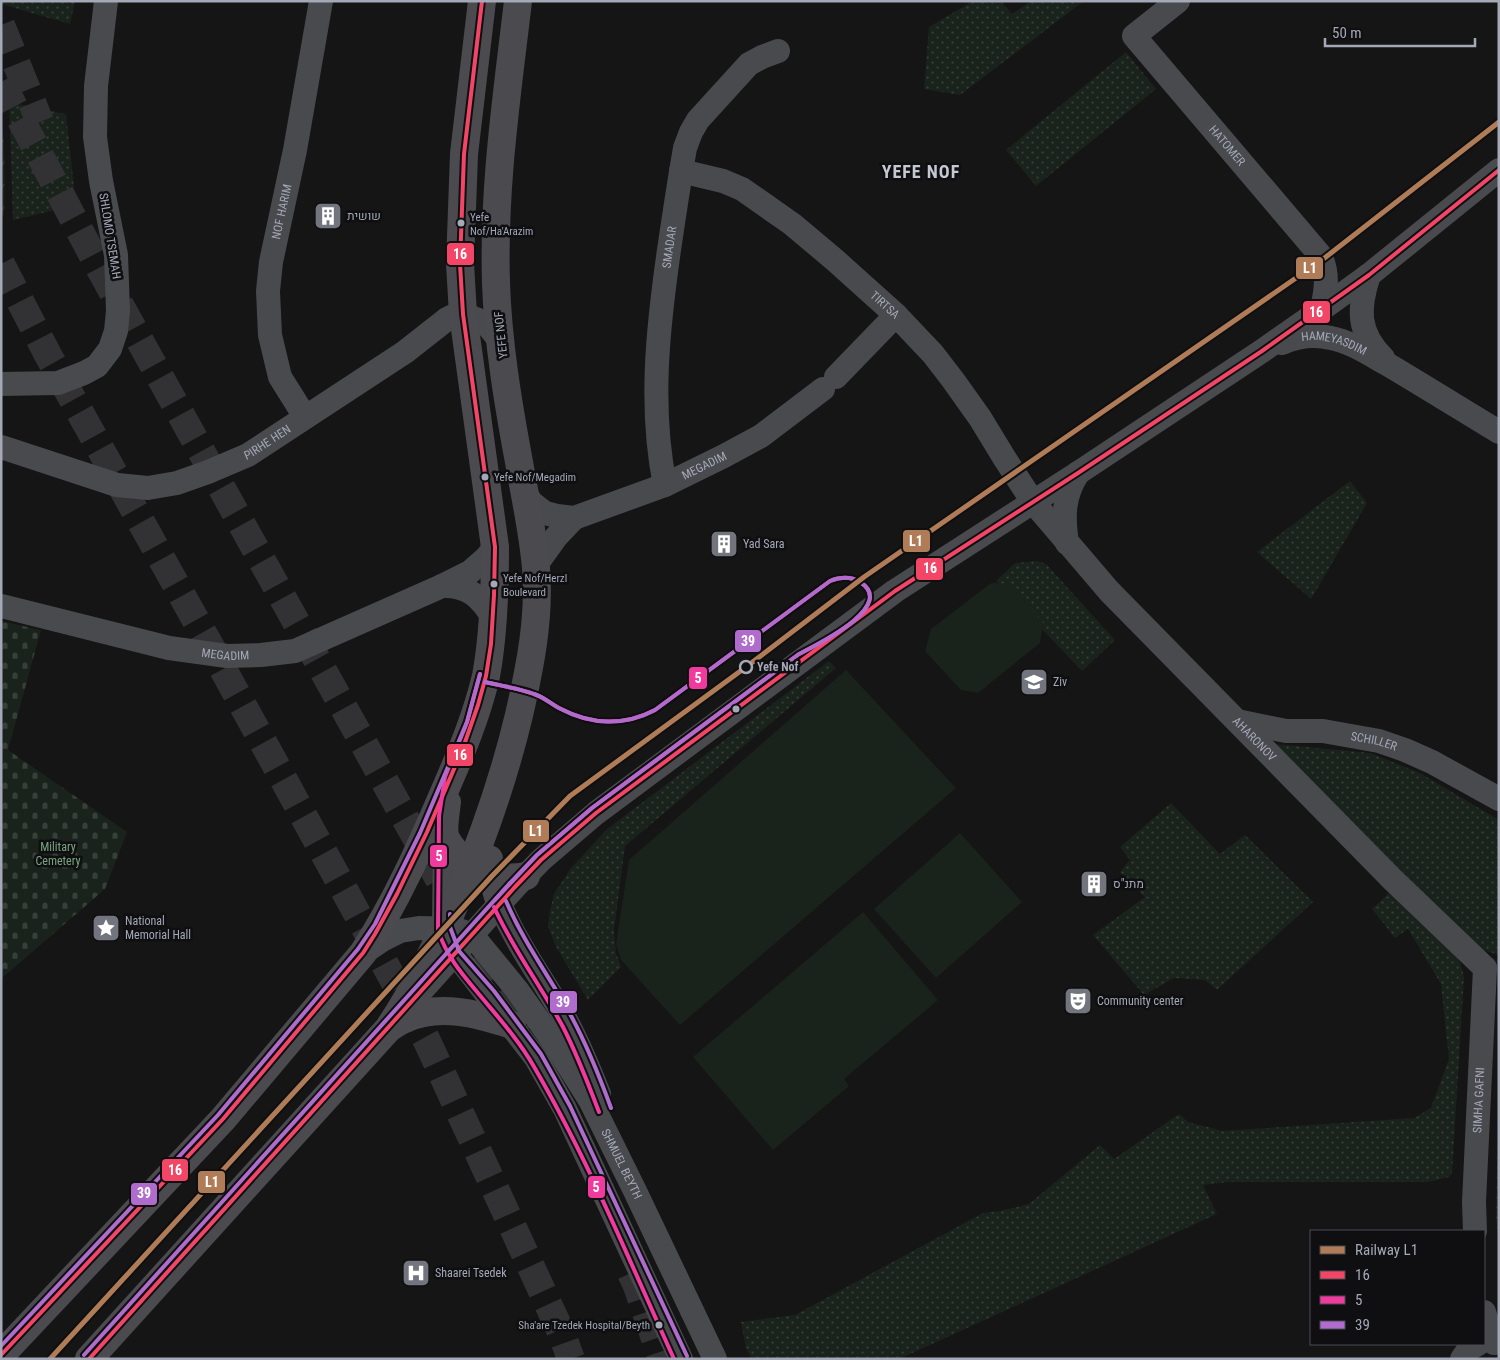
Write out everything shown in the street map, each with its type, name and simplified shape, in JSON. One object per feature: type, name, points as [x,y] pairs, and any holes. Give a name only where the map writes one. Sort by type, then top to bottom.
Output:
[{"type":"main road","points":[[1,1355],[223,1119],[363,953],[380,927],[426,836],[473,724],[488,658],[495,582],[495,547],[463,314],[460,256],[464,154],[482,1]]},
{"type":"main road","name":"YEFE NOF","points":[[388,1029],[417,984],[444,928],[481,871],[488,821],[510,752],[530,666],[536,613],[536,565],[511,418],[501,342],[496,283],[495,228],[499,166],[518,1]]},
{"type":"main road","points":[[450,778],[445,836],[453,849],[481,871],[500,904]]},
{"type":"main road","points":[[481,871],[515,878],[526,876]]},
{"type":"main road","points":[[89,1359],[388,1029],[405,1019],[432,1010],[480,1015],[512,1025]]},
{"type":"street","name":"SHLOMO TSEMAH","points":[[1,384],[58,383],[84,373],[97,366],[110,349],[116,331],[118,311],[116,255],[101,180],[95,137],[96,86],[106,1]]},
{"type":"street","name":"NOF HARIM","points":[[305,417],[280,377],[270,335],[268,291],[271,262],[295,150],[321,1]]},
{"type":"street","name":"HATOMER","points":[[1178,1],[1134,36],[1320,256],[1326,272],[1322,309]]},
{"type":"street","name":"SMADAR","points":[[665,485],[659,442],[656,385],[660,324],[685,148],[698,120],[749,64],[778,51]]},
{"type":"street","points":[[388,1029],[526,876],[561,842],[596,813],[895,591],[1078,473],[1322,309],[1369,275],[1499,170]]},
{"type":"street","name":"TIRTSA","points":[[681,171],[723,181],[742,189],[792,224],[891,321],[933,354],[980,418],[1004,459],[1034,502]]},
{"type":"street","name":"HAMEYASDIM","points":[[1369,275],[1361,308],[1363,330],[1369,341],[1387,363],[1402,373]]},
{"type":"street","name":"PIRHE HEN","points":[[1,447],[118,485],[148,488],[177,483],[248,455],[405,352],[447,319],[463,314]]},
{"type":"street","points":[[463,314],[478,320],[488,327],[501,342]]},
{"type":"street","name":"MEGADIM","points":[[536,565],[556,536],[574,518],[665,485],[761,436],[829,383],[891,321]]},
{"type":"street","name":"HAMEYASDIM","points":[[1262,351],[1288,341],[1315,335],[1356,346],[1499,432]]},
{"type":"street","points":[[1067,543],[1065,528],[1066,500],[1071,484],[1078,473]]},
{"type":"street","points":[[524,492],[532,503],[545,512],[574,518]]},
{"type":"street","name":"AHARONOV","points":[[1034,502],[1108,591],[1393,880],[1492,967]]},
{"type":"street","name":"MEGADIM","points":[[1,606],[169,648],[227,656],[295,651],[470,572],[495,547]]},
{"type":"street","points":[[442,586],[453,586],[471,592],[487,608],[493,618]]},
{"type":"street","name":"SCHILLER","points":[[1237,721],[1286,731],[1323,731],[1379,741],[1432,762],[1499,799]]},
{"type":"street","points":[[445,836],[444,928],[447,939],[454,954],[512,1025],[536,1058],[565,1109],[681,1359]]},
{"type":"street","points":[[500,904],[508,924],[562,1013],[580,1048],[635,1191]]},
{"type":"street","points":[[363,953],[400,931],[419,928],[444,928],[456,929],[472,935]]},
{"type":"street","name":"SHMUEL BEYTH","points":[[472,935],[517,990],[553,1041],[590,1100],[715,1359]]},
{"type":"street","name":"SIMHA GAFNI","points":[[1475,1230],[1474,1202],[1492,967]]},
{"type":"green space","points":[[1,1],[75,1],[70,24],[1,4]]},
{"type":"green space","points":[[973,1],[1001,1],[1012,14],[1031,1],[1084,1],[960,95],[924,89],[929,27]]},
{"type":"green space","points":[[1126,52],[1156,89],[1036,186],[1006,150]]},
{"type":"green space","points":[[9,102],[66,114],[76,205],[13,220]]},
{"type":"green space","points":[[1,110],[5,176],[4,215],[1,217]]},
{"type":"green space","points":[[1350,481],[1367,503],[1311,599],[1257,552]]},
{"type":"green space","points":[[1037,561],[1046,564],[1115,640],[1082,671],[996,581],[1015,563]]},
{"type":"green space","points":[[991,583],[1009,584],[1043,623],[1040,643],[978,693],[961,690],[925,651],[931,629]]},
{"type":"green space","name":"Military Cemetery","points":[[1,621],[41,630],[8,750],[127,832],[105,889],[1,979]]},
{"type":"green space","points":[[829,661],[836,668],[625,846],[614,930],[616,953],[621,967],[588,1000],[556,947],[548,926],[554,894],[571,868],[606,830]]},
{"type":"green space","points":[[846,670],[956,788],[680,1025],[621,960],[616,944],[629,860]]},
{"type":"green space","points":[[1275,744],[1370,753],[1420,773],[1499,820],[1499,955],[1478,948]]},
{"type":"green space","points":[[1171,803],[1220,854],[1245,835],[1313,902],[1217,990],[1205,980],[1174,978],[1144,995],[1093,935],[1145,897],[1120,872],[1130,860],[1120,847]]},
{"type":"green space","points":[[960,833],[1022,902],[936,978],[874,909]]},
{"type":"green space","points":[[1391,891],[1453,953],[1460,962],[1464,977],[1452,1173],[1449,1177],[1428,1182],[1228,1182],[1203,1185],[1217,1214],[899,1359],[751,1359],[746,1348],[741,1322],[795,1315],[983,1213],[1029,1204],[1100,1145],[1114,1159],[1179,1114],[1188,1122],[1223,1131],[1414,1118],[1431,1108],[1449,1059],[1441,984],[1408,929],[1395,938],[1372,909]]},
{"type":"green space","points":[[863,912],[938,1000],[844,1079],[849,1086],[773,1150],[693,1057]]},
{"type":"green space","points":[[1499,1076],[1499,1244],[1496,1217]]},
{"type":"tunnel","points":[[1,25],[40,122]]},
{"type":"tunnel","points":[[1,82],[100,269],[450,899]]},
{"type":"tunnel","points":[[1,264],[48,355],[427,1041],[561,1332],[571,1359]]},
{"type":"tunnel","points":[[481,954],[501,990],[520,1032]]},
{"type":"tunnel","points":[[631,1273],[662,1359]]},
{"type":"rail line","name":"L1","points":[[50,1359],[492,876],[570,796],[746,667],[864,577],[1322,260],[1499,122]]},
{"type":"transit line","name":"16","points":[[1,1355],[223,1119],[363,953],[397,894],[427,832],[463,748],[486,676],[491,644],[494,595],[495,547],[463,314],[460,264],[464,154],[482,1]]},
{"type":"transit line","name":"16","points":[[89,1359],[514,888],[541,860],[596,813],[895,591],[1262,351],[1369,275],[1499,170]]},
{"type":"transit line","name":"5","points":[[485,682],[534,694],[561,709],[584,718],[596,721],[632,719],[655,710],[830,581],[849,578],[860,582],[869,592],[869,602],[862,613],[850,624],[836,634],[799,654],[592,808],[537,855],[495,900]]},
{"type":"transit line","name":"39","points":[[84,1355],[537,855],[592,808],[799,654],[836,634],[850,624],[862,613],[869,602],[869,592],[860,582],[849,578],[830,581],[655,710],[632,719],[596,721],[584,718],[561,709],[534,694],[485,682]]},
{"type":"transit line","name":"5","points":[[480,674],[467,722],[445,777],[439,816],[438,930],[445,948],[455,963],[521,1046],[553,1101],[590,1173],[674,1359]]},
{"type":"transit line","name":"39","points":[[1,1346],[218,1115],[358,949],[375,924],[420,833],[467,722],[480,674]]},
{"type":"transit line","name":"39","points":[[506,901],[528,944],[575,1024],[592,1059],[611,1108]]},
{"type":"transit line","name":"5","points":[[494,907],[510,938],[563,1027],[578,1058],[599,1112]]},
{"type":"transit line","name":"39","points":[[450,914],[450,927],[459,951],[494,991],[541,1054],[570,1106],[687,1356]]},
{"type":"place","name":"שושית","points":[[328,216]]},
{"type":"place","name":"Yefe Nof/Ha'Arazim","points":[[461,223]]},
{"type":"place","name":"Yefe Nof/Megadim","points":[[485,477]]},
{"type":"place","name":"Yad Sara","points":[[724,544]]},
{"type":"place","name":"Yefe Nof/Herzl Boulevard","points":[[494,584]]},
{"type":"place","name":"Yefe Nof","points":[[746,667]]},
{"type":"place","name":"Ziv","points":[[1034,682]]},
{"type":"place","name":"מתנ\"ס","points":[[1094,884]]},
{"type":"place","name":"National Memorial Hall","points":[[106,928]]},
{"type":"place","name":"Community center","points":[[1078,1001]]},
{"type":"place","name":"Shaarei Tsedek","points":[[416,1273]]},
{"type":"place","name":"Sha'are Tzedek Hospital/Beyth","points":[[659,1325]]},
{"type":"district","name":"YEFE NOF","points":[[921,171]]}]
